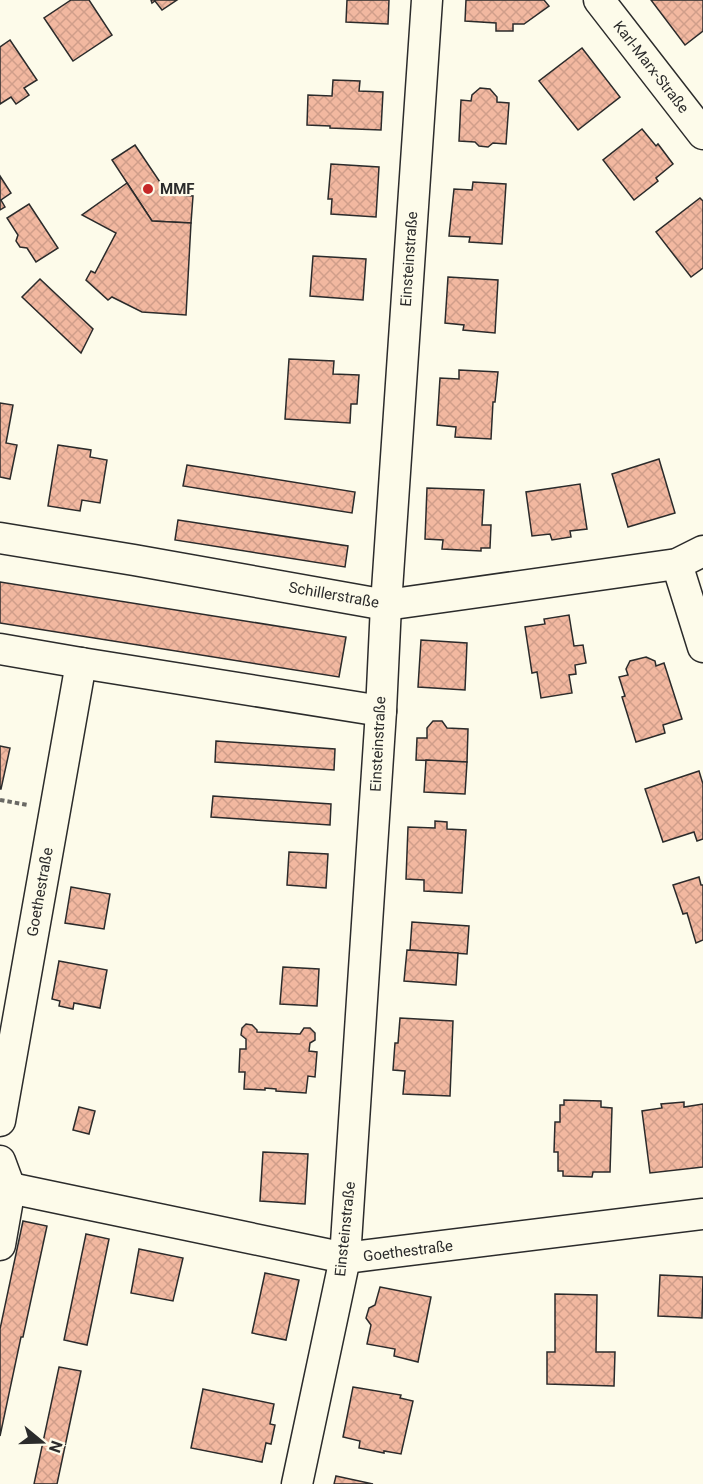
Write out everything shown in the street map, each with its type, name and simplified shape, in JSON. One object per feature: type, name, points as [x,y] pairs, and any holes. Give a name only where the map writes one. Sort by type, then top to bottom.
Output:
[{"type":"street","name":"Einsteinstraße","points":[[297,1484],[345,1258],[427,0]]},
{"type":"street","name":"Karl-Marx-Straße","points":[[599,0],[703,134]]},
{"type":"street","name":"Schillerstraße","points":[[0,538],[386,605],[690,557]]},
{"type":"street","points":[[690,557],[703,647]]},
{"type":"street","points":[[0,649],[381,711]]},
{"type":"street","name":"Goethestraße","points":[[0,1121],[81,663]]},
{"type":"street","points":[[0,1161],[10,1188],[0,1245]]},
{"type":"street","name":"Goethestraße","points":[[10,1188],[345,1258],[703,1214]]},
{"type":"building","points":[[71,0],[89,0],[112,35],[73,61],[44,18]]},
{"type":"building","points":[[151,0],[177,0],[162,10],[155,1],[152,3]]},
{"type":"building","points":[[347,0],[389,0],[388,24],[346,22]]},
{"type":"building","points":[[466,0],[544,0],[549,6],[524,24],[513,24],[513,31],[496,31],[496,23],[465,21]]},
{"type":"building","points":[[651,0],[703,0],[703,31],[685,45]]},
{"type":"building","points":[[10,40],[37,80],[24,88],[29,95],[16,104],[11,97],[0,104],[0,47]]},
{"type":"building","points":[[582,48],[620,97],[578,130],[539,81]]},
{"type":"building","points":[[333,80],[360,81],[359,91],[383,92],[381,130],[307,125],[308,95],[332,96]]},
{"type":"building","points":[[480,88],[490,89],[497,97],[497,102],[509,103],[506,144],[493,143],[488,147],[479,146],[475,142],[459,141],[461,100],[471,101],[472,95]]},
{"type":"building","points":[[642,129],[656,146],[658,144],[673,164],[656,178],[658,181],[634,200],[603,160]]},
{"type":"building","name":"MMF","points":[[135,145],[168,194],[193,196],[191,223],[152,221],[112,160]]},
{"type":"building","points":[[331,164],[379,167],[376,217],[331,214],[332,199],[328,199]]},
{"type":"building","points":[[0,176],[11,193],[1,200],[5,207],[0,210]]},
{"type":"building","points":[[473,182],[506,184],[502,244],[469,242],[470,237],[449,236],[454,189],[472,190]]},
{"type":"building","points":[[127,183],[152,221],[191,223],[186,315],[142,312],[112,297],[108,300],[86,280],[91,271],[95,273],[116,233],[82,215]]},
{"type":"building","points":[[700,198],[703,201],[703,268],[691,277],[656,232]]},
{"type":"building","points":[[29,204],[58,248],[36,262],[27,248],[20,247],[16,241],[18,235],[7,218]]},
{"type":"building","points":[[313,256],[366,259],[363,300],[310,296]]},
{"type":"building","points":[[448,277],[498,280],[495,333],[463,330],[464,325],[445,323]]},
{"type":"building","points":[[40,279],[93,329],[81,353],[22,297]]},
{"type":"building","points":[[289,359],[334,361],[333,374],[359,375],[357,404],[351,404],[350,423],[285,419]]},
{"type":"building","points":[[459,370],[498,372],[495,402],[493,402],[491,439],[455,437],[456,427],[437,425],[440,378],[459,379]]},
{"type":"building","points":[[0,403],[13,405],[6,443],[17,445],[10,479],[0,477]]},
{"type":"building","points":[[58,445],[91,450],[90,457],[107,460],[100,503],[82,500],[80,511],[48,506]]},
{"type":"building","points":[[659,459],[675,513],[628,527],[612,474]]},
{"type":"building","points":[[187,465],[355,492],[352,513],[183,486]]},
{"type":"building","points":[[580,484],[587,529],[570,531],[571,537],[552,540],[550,534],[532,536],[526,492]]},
{"type":"building","points":[[427,488],[484,490],[482,525],[491,525],[490,548],[481,548],[481,551],[442,549],[443,540],[425,539]]},
{"type":"building","points":[[178,520],[348,546],[345,567],[175,540]]},
{"type":"building","points":[[0,582],[346,637],[339,677],[0,623]]},
{"type":"building","points":[[569,615],[574,646],[583,645],[586,663],[575,665],[576,674],[569,675],[572,693],[541,698],[537,672],[532,673],[525,627],[545,624],[544,619]]},
{"type":"building","points":[[421,640],[467,643],[465,690],[418,687]]},
{"type":"building","points":[[646,657],[655,661],[656,666],[664,663],[682,719],[663,725],[665,733],[636,742],[622,697],[625,696],[619,677],[628,675],[626,669],[630,661]]},
{"type":"building","points":[[433,721],[442,721],[447,728],[468,729],[467,762],[416,760],[417,738],[427,738],[427,728]]},
{"type":"building","points":[[216,741],[335,749],[334,770],[215,762]]},
{"type":"building","points":[[0,746],[10,748],[1,789],[0,789]]},
{"type":"building","points":[[426,760],[467,762],[465,794],[424,792]]},
{"type":"building","points":[[699,771],[703,784],[703,839],[697,841],[694,832],[663,842],[645,789]]},
{"type":"building","points":[[213,796],[331,804],[330,825],[211,817]]},
{"type":"building","points":[[435,821],[447,822],[447,829],[466,830],[462,893],[424,891],[424,880],[406,879],[408,827],[435,828]]},
{"type":"building","points":[[289,852],[328,854],[326,888],[287,885]]},
{"type":"building","points":[[699,877],[703,885],[703,940],[696,943],[687,913],[683,914],[673,885]]},
{"type":"building","points":[[71,887],[110,894],[104,929],[65,923]]},
{"type":"building","points":[[412,922],[469,926],[467,954],[410,950]]},
{"type":"building","points":[[407,950],[458,953],[456,985],[404,981]]},
{"type":"building","points":[[59,961],[107,970],[100,1008],[74,1003],[73,1009],[59,1006],[60,1001],[52,999]]},
{"type":"building","points":[[283,967],[319,969],[317,1006],[280,1004]]},
{"type":"building","points":[[400,1018],[453,1021],[450,1096],[403,1094],[405,1071],[393,1070]]},
{"type":"building","points":[[246,1024],[252,1025],[257,1032],[300,1034],[304,1028],[310,1028],[315,1033],[315,1040],[310,1043],[309,1051],[317,1052],[315,1077],[308,1076],[306,1093],[265,1088],[265,1090],[244,1089],[245,1072],[239,1072],[240,1049],[246,1049],[246,1039],[241,1035],[242,1028]]},
{"type":"building","points":[[564,1100],[601,1101],[601,1107],[612,1108],[610,1172],[593,1172],[592,1177],[563,1176],[563,1171],[558,1171],[558,1152],[554,1152],[555,1122],[560,1122],[560,1105],[564,1105]]},
{"type":"building","points":[[684,1102],[684,1107],[703,1104],[703,1167],[650,1173],[642,1111],[662,1108],[661,1104]]},
{"type":"building","points":[[79,1107],[95,1111],[89,1134],[73,1130]]},
{"type":"building","points":[[263,1152],[308,1154],[305,1204],[260,1201]]},
{"type":"building","points":[[23,1221],[47,1226],[0,1436],[0,1329]]},
{"type":"building","points":[[86,1234],[109,1239],[87,1345],[64,1340]]},
{"type":"building","points":[[139,1249],[183,1258],[173,1301],[131,1293]]},
{"type":"building","points":[[265,1273],[299,1280],[286,1340],[252,1333]]},
{"type":"building","points":[[660,1275],[703,1277],[702,1318],[658,1316]]},
{"type":"building","points":[[380,1287],[431,1297],[418,1362],[394,1356],[395,1349],[367,1344],[371,1325],[366,1318],[369,1308],[375,1305]]},
{"type":"building","points":[[555,1294],[597,1295],[596,1352],[615,1352],[614,1386],[547,1384],[547,1352],[555,1352]]},
{"type":"building","points":[[59,1367],[81,1371],[57,1484],[34,1484]]},
{"type":"building","points":[[353,1387],[401,1395],[400,1398],[413,1401],[401,1454],[359,1448],[360,1441],[343,1437]]},
{"type":"building","points":[[203,1389],[274,1404],[270,1424],[275,1425],[271,1444],[266,1443],[262,1462],[191,1448]]},
{"type":"building","points":[[336,1476],[373,1484],[334,1484]]},
{"type":"place","name":"MMF","points":[[148,189]]}]
